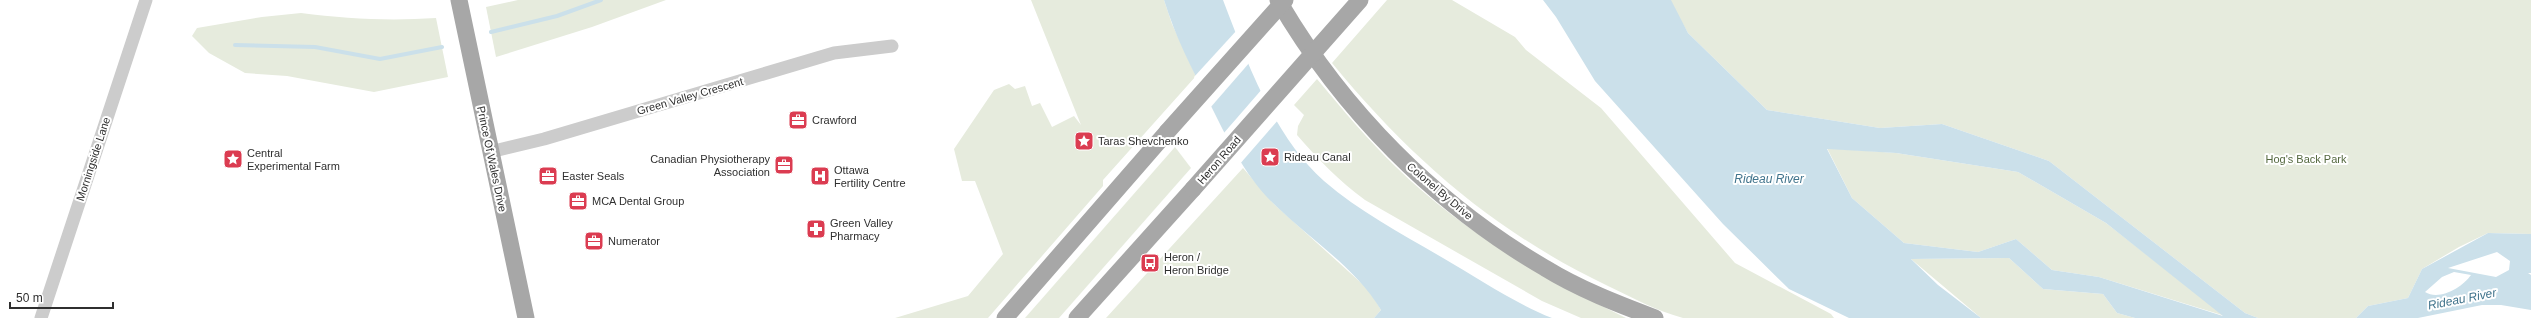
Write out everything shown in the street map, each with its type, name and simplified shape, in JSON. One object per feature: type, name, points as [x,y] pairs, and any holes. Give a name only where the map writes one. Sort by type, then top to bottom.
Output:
[{"type":"main road","name":"Prince Of Wales Drive","points":[[459,0],[526,318]]},
{"type":"main road","name":"Colonel By Drive","points":[[1278,0],[1304,42],[1345,98],[1393,150],[1426,181],[1467,215],[1544,268],[1584,289],[1655,318]]},
{"type":"main road","points":[[1005,318],[1167,132],[1285,0]]},
{"type":"main road","name":"Heron Road","points":[[1077,318],[1360,0]]},
{"type":"street","name":"Morningside Lane","points":[[41,318],[146,0]]},
{"type":"street","name":"Green Valley Crescent","points":[[490,152],[544,139],[834,54],[892,46]]},
{"type":"green space","points":[[518,0],[666,0],[592,27],[496,57],[486,7]]},
{"type":"green space","points":[[1031,0],[1164,0],[1172,24],[1196,76],[1103,180],[1103,186],[988,318],[895,318],[968,296],[1003,254],[975,181],[962,181],[954,149],[994,90],[1009,84],[1015,89],[1025,86],[1032,106],[1040,103],[1052,127],[1074,116],[1081,125]]},
{"type":"green space","points":[[1387,0],[1452,0],[1515,37],[1526,50],[1601,108],[1735,263],[1831,314],[1834,318],[1683,318],[1645,304],[1567,265],[1528,242],[1492,217],[1424,162],[1362,98],[1332,63]]},
{"type":"green space","name":"Hog's Back Park","points":[[1669,0],[2531,0],[2531,234],[2488,233],[2459,247],[2422,269],[2408,298],[2368,306],[2356,318],[2258,318],[2245,313],[2049,161],[1942,124],[1880,128],[1767,110],[1688,33]]},
{"type":"green space","points":[[301,13],[368,19],[436,18],[448,77],[374,92],[287,76],[245,73],[209,53],[192,36],[197,28],[262,17]]},
{"type":"green space","points":[[1317,79],[1355,124],[1396,167],[1422,191],[1476,233],[1534,270],[1564,287],[1626,318],[1581,318],[1542,301],[1365,200],[1329,169],[1297,135],[1298,126],[1304,115],[1294,105]]},
{"type":"green space","points":[[1175,147],[1191,168],[1059,318],[1025,318]]},
{"type":"green space","points":[[1827,148],[1896,153],[2018,172],[2106,223],[2225,316],[2099,277],[2052,270],[2016,239],[1978,252],[1904,243],[1852,198]]},
{"type":"green space","points":[[1243,168],[1275,205],[1369,290],[1381,310],[1374,318],[1106,318]]},
{"type":"green space","points":[[2009,258],[2043,289],[2103,294],[2117,313],[2135,318],[1981,318],[1911,259]]},
{"type":"water","name":"Rideau Canal","points":[[1164,0],[1223,0],[1252,72],[1276,120],[1290,143],[1306,163],[1324,181],[1367,213],[1510,298],[1552,318],[1374,318],[1381,310],[1359,281],[1276,206],[1255,183],[1246,170],[1230,144],[1190,65],[1173,26]]},
{"type":"water","name":"Rideau River","points":[[1543,0],[1671,0],[1688,33],[1767,110],[1880,128],[1942,124],[2049,161],[2245,313],[2258,318],[2135,318],[2117,313],[2103,294],[2043,289],[2009,258],[1911,259],[1938,285],[1981,318],[1849,318],[1789,289],[1723,224],[1595,81],[1556,17]],"holes":[[[1827,149],[1896,153],[2018,172],[2106,223],[2223,316],[2099,277],[2052,270],[2016,239],[1978,252],[1904,243],[1852,198]]]},
{"type":"water","name":"Rideau River","points":[[2488,233],[2531,234],[2531,273],[2528,273],[2531,275],[2531,310],[2501,305],[2482,305],[2418,318],[2356,318],[2368,306],[2408,298],[2422,269]],"holes":[[[2497,252],[2510,261],[2509,270],[2496,277],[2448,268]],[[2454,272],[2471,275],[2467,280],[2450,292],[2437,295],[2425,292],[2442,277]]]},
{"type":"pier","points":[[1237,30],[1250,62],[1210,108],[1194,77]]},
{"type":"pier","points":[[1263,88],[1279,119],[1239,165],[1223,134]]},
{"type":"waterway","points":[[491,32],[557,16],[601,0]]},
{"type":"waterway","points":[[235,45],[315,47],[380,59],[442,47]]},
{"type":"place","name":"Crawford","points":[[798,120]]},
{"type":"place","name":"Taras Shevchenko","points":[[1084,141]]},
{"type":"place","name":"Rideau Canal","points":[[1270,157]]},
{"type":"place","name":"Central Experimental Farm","points":[[233,159]]},
{"type":"place","name":"Canadian Physiotherapy Association","points":[[784,165]]},
{"type":"place","name":"Easter Seals","points":[[548,176]]},
{"type":"place","name":"Ottawa Fertility Centre","points":[[820,176]]},
{"type":"place","name":"MCA Dental Group","points":[[578,201]]},
{"type":"place","name":"Green Valley Pharmacy","points":[[816,229]]},
{"type":"place","name":"Numerator","points":[[594,241]]},
{"type":"place","name":"Heron / Heron Bridge","points":[[1150,263]]}]
